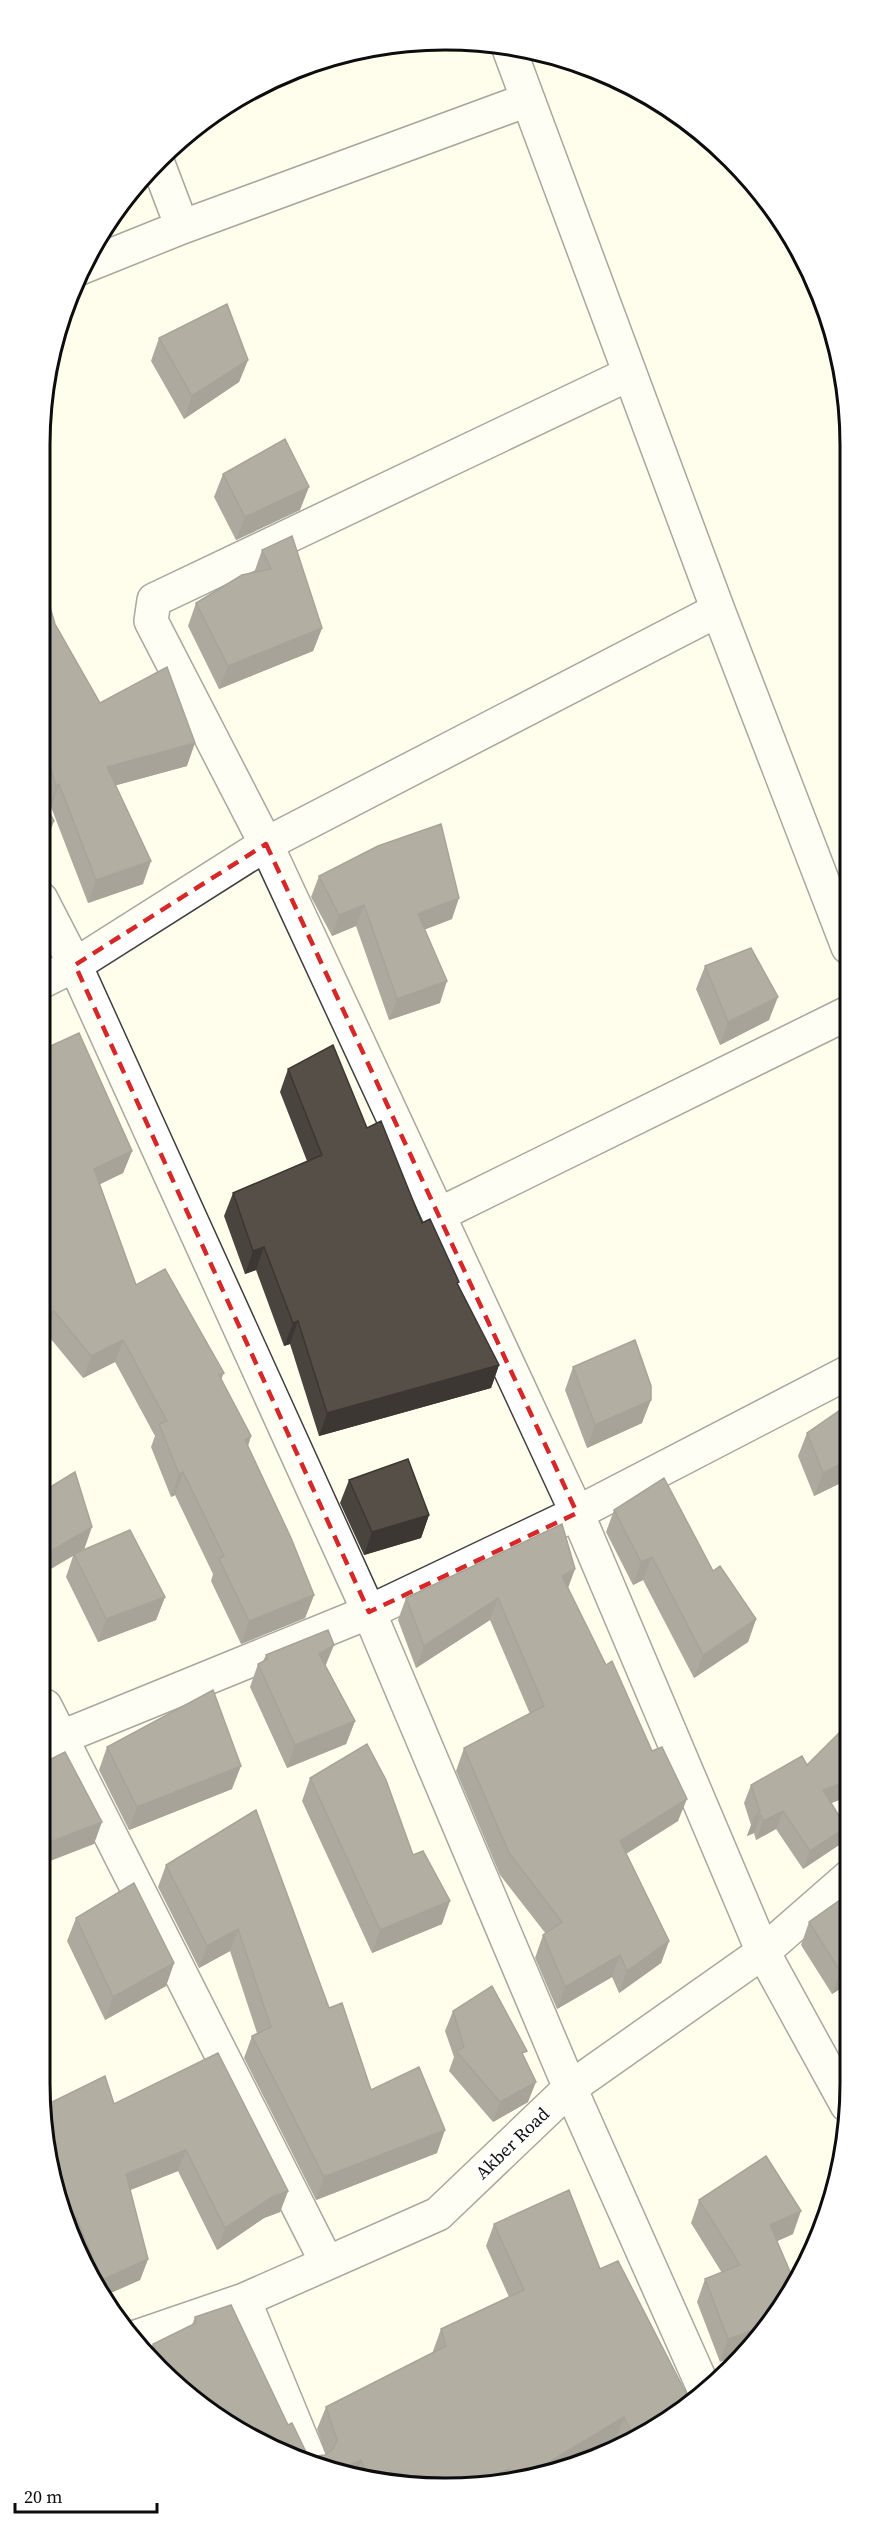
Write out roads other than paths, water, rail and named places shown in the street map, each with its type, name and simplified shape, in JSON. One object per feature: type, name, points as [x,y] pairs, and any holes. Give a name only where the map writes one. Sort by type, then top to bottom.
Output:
[{"type":"street","points":[[511,55],[629,375],[840,926]]},
{"type":"street","points":[[94,262],[182,227],[528,100]]},
{"type":"street","points":[[160,170],[182,227]]},
{"type":"street","points":[[629,375],[154,600],[152,621],[163,647],[266,844],[440,1214],[577,1513],[763,1952],[840,2092]]},
{"type":"street","points":[[50,978],[75,965],[266,844],[718,610]]},
{"type":"street","points":[[50,916],[75,965],[369,1612],[570,2088],[701,2382]]},
{"type":"street","points":[[440,1214],[840,1017]]},
{"type":"street","points":[[327,2263],[53,1741],[369,1612],[577,1513],[840,1377]]},
{"type":"street","name":"Akber Road","points":[[141,2335],[244,2300],[438,2214],[570,2088],[763,1952],[840,1885]]},
{"type":"street","points":[[244,2300],[307,2453]]}]
